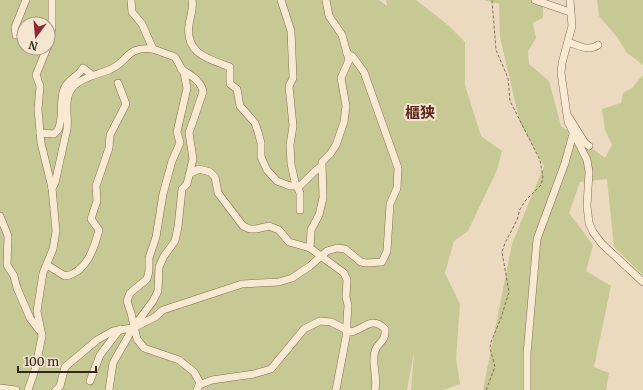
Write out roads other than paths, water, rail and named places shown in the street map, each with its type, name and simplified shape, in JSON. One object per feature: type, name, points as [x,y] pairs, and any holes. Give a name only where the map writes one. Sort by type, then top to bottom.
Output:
[{"type":"street","points":[[19,16],[26,0]]},
{"type":"street","points":[[52,0],[52,16]]},
{"type":"street","points":[[132,0],[132,12],[142,24],[153,49]]},
{"type":"street","points":[[192,0],[193,12],[189,29],[193,49],[206,58],[230,66],[229,82],[237,89],[240,106],[254,123],[261,143],[260,157],[267,170],[277,181],[290,186],[298,186],[320,167],[322,162],[336,145],[344,122],[346,106],[341,78],[349,60],[342,35],[329,16],[326,0]]},
{"type":"street","points":[[282,0],[291,31],[293,78],[289,86],[289,96],[292,103],[293,126],[290,144],[291,164],[300,193],[300,210]]},
{"type":"street","points":[[535,0],[570,12]]},
{"type":"street","points":[[570,0],[572,26],[562,63],[561,73],[568,122],[587,160],[589,172],[587,215],[593,232],[602,244],[643,282]]},
{"type":"street","points":[[16,25],[16,35]]},
{"type":"street","points":[[568,42],[588,48],[593,48],[598,45]]},
{"type":"street","points":[[52,188],[56,183],[67,129],[68,97],[74,85],[92,75],[112,69],[136,50],[143,48],[170,54],[175,58],[181,68],[187,88],[177,132],[180,143],[172,161],[163,194],[156,236],[149,258],[150,271],[147,279],[130,293],[127,300],[136,339],[144,348],[179,360],[194,372],[200,383],[198,388]]},
{"type":"street","points":[[56,390],[60,386],[64,367],[97,340],[113,331],[133,328],[155,317],[163,310],[233,287],[246,284],[279,282],[292,278],[322,256],[327,250],[345,248],[361,262],[366,264],[382,262],[387,251],[390,204],[398,180],[398,168],[364,72],[353,57],[347,53]]},
{"type":"street","points":[[28,390],[35,370],[42,336],[37,311],[43,273],[53,249],[56,231],[52,188],[44,158],[38,108],[40,86],[36,75],[44,56]]},
{"type":"street","points":[[40,133],[54,134],[58,130],[64,90],[71,80],[81,72],[83,68],[92,75]]},
{"type":"street","points":[[108,390],[113,364],[133,328],[153,301],[158,291],[159,267],[164,256],[175,241],[182,189],[187,184],[191,173],[193,159],[189,133],[203,92],[202,86],[198,81],[181,68]]},
{"type":"street","points":[[46,265],[65,276],[73,275],[84,266],[97,239],[99,230],[91,219],[97,201],[96,186],[109,148],[110,135],[126,104],[118,83]]},
{"type":"street","points":[[567,114],[585,143],[589,146]]},
{"type":"street","points":[[527,390],[527,354],[537,239],[565,163],[573,134]]},
{"type":"street","points":[[310,248],[311,230],[319,215],[323,198],[320,167]]},
{"type":"street","points":[[191,173],[198,169],[210,172],[214,177],[218,192],[243,226],[250,229],[269,226],[278,230],[289,242],[310,248],[344,273],[347,280],[346,297],[348,305],[345,329],[346,337],[336,390]]},
{"type":"street","points":[[0,216],[8,236],[7,265],[14,276],[17,288],[30,318],[41,331]]},
{"type":"street","points":[[198,388],[212,380],[254,374],[272,369],[304,329],[320,320],[331,322],[351,332],[373,322],[379,323],[385,329],[384,340],[375,350],[374,362],[377,375],[375,390]]},
{"type":"street","points":[[90,381],[100,355],[120,329]]},
{"type":"street","points":[[0,388],[16,390]]},
{"type":"district","name":"櫃狭","points":[[420,112]]}]
